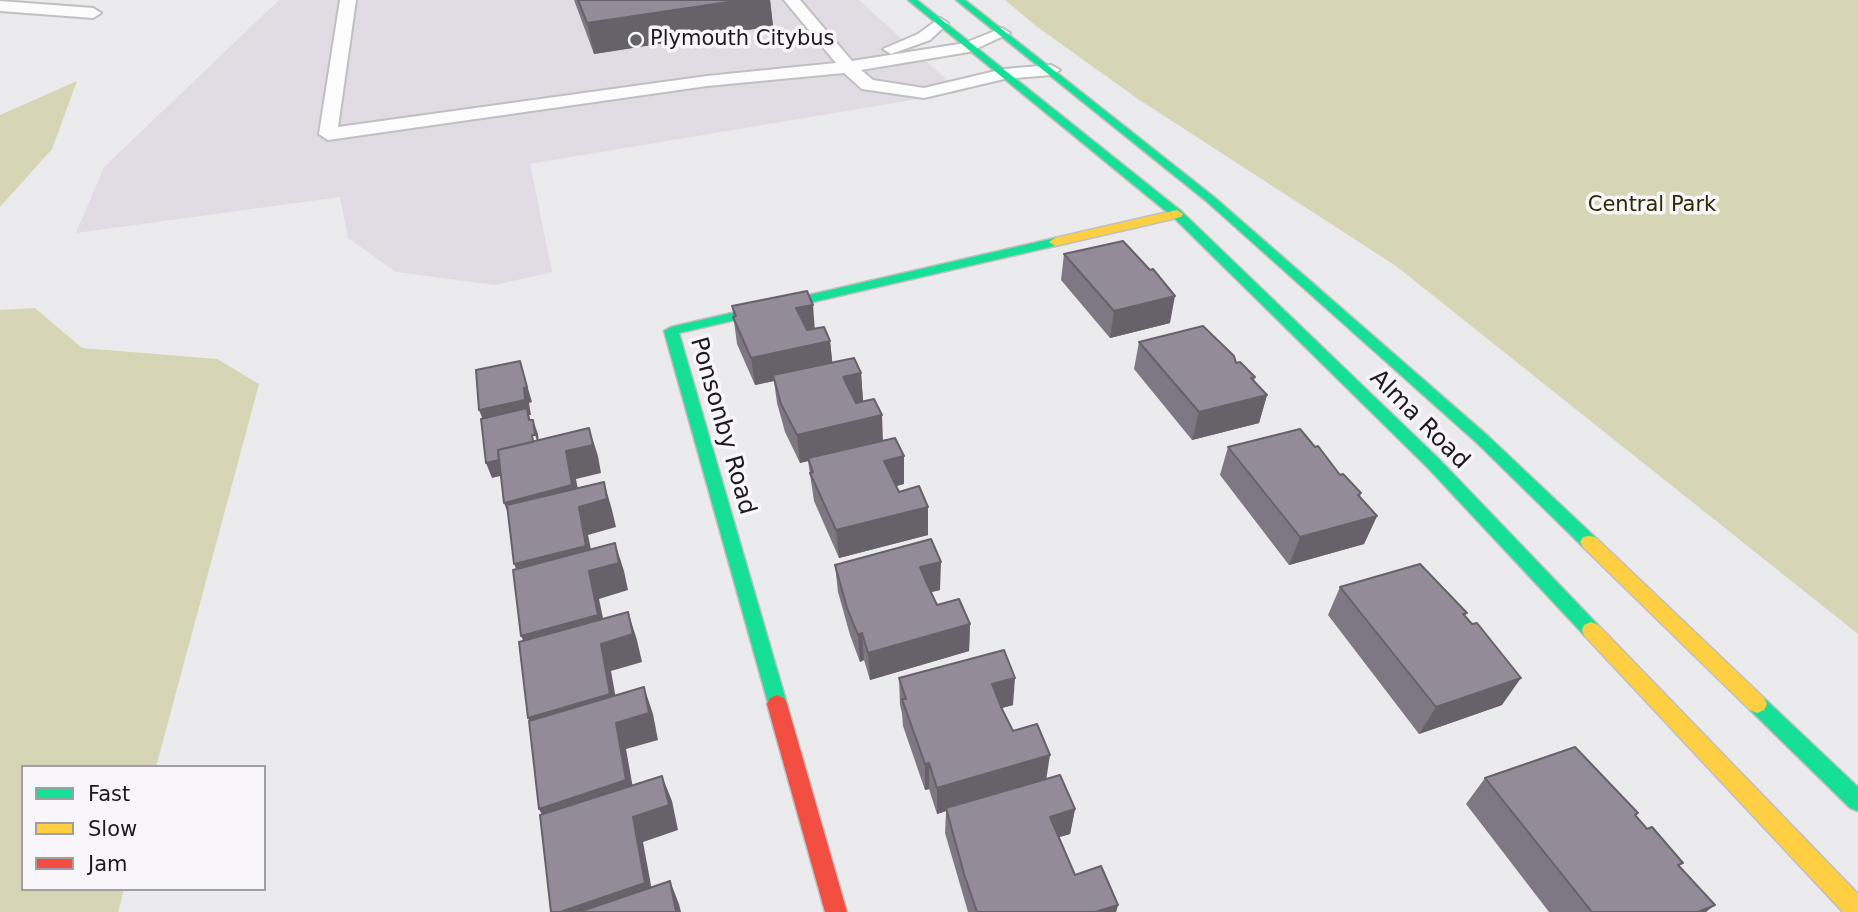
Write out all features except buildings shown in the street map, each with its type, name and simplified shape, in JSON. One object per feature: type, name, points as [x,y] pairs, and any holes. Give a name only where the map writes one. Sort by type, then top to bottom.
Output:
[{"type":"main road","name":"Alma Road","points":[[912,0],[1177,214],[1433,463],[1858,911]]},
{"type":"main road","name":"Alma Road","points":[[960,0],[1210,199],[1483,440],[1858,801]]},
{"type":"main road","name":"Ponsonby Road","points":[[836,912],[671,331],[1177,214]]},
{"type":"lane","points":[[348,0],[328,134],[708,81],[848,67],[969,47],[1003,33]]},
{"type":"lane","points":[[792,0],[848,67],[868,85],[924,93],[1004,74],[1051,70]]},
{"type":"lane","points":[[0,6],[93,13]]},
{"type":"lane","points":[[833,48],[867,54],[903,47],[924,37],[940,23]]},
{"type":"shaded area","points":[[279,0],[859,0],[960,92],[530,164],[552,272],[495,285],[396,272],[348,238],[340,197],[76,233],[104,167]]},
{"type":"green space","name":"Central Park","points":[[1005,0],[1858,0],[1858,634],[1396,266],[1138,99],[1036,26]]},
{"type":"green space","points":[[77,81],[52,149],[0,207],[0,115]]},
{"type":"green space","points":[[35,308],[82,348],[217,359],[259,384],[157,765],[21,765],[21,891],[123,891],[118,912],[0,912],[0,310]]},
{"type":"traffic: fast","points":[[912,0],[1177,214],[1433,463],[1591,630]]},
{"type":"traffic: fast","points":[[960,0],[1210,199],[1483,440],[1589,542]]},
{"type":"traffic: fast","points":[[777,704],[671,331],[1055,242]]},
{"type":"traffic: fast","points":[[1757,704],[1858,801]]},
{"type":"traffic: slow","points":[[1055,242],[1177,214]]},
{"type":"traffic: slow","points":[[1589,542],[1757,704]]},
{"type":"traffic: slow","points":[[1591,630],[1858,911]]},
{"type":"traffic: jam","points":[[777,704],[836,912]]},
{"type":"place","name":"Plymouth Citybus","points":[[636,40]]}]
